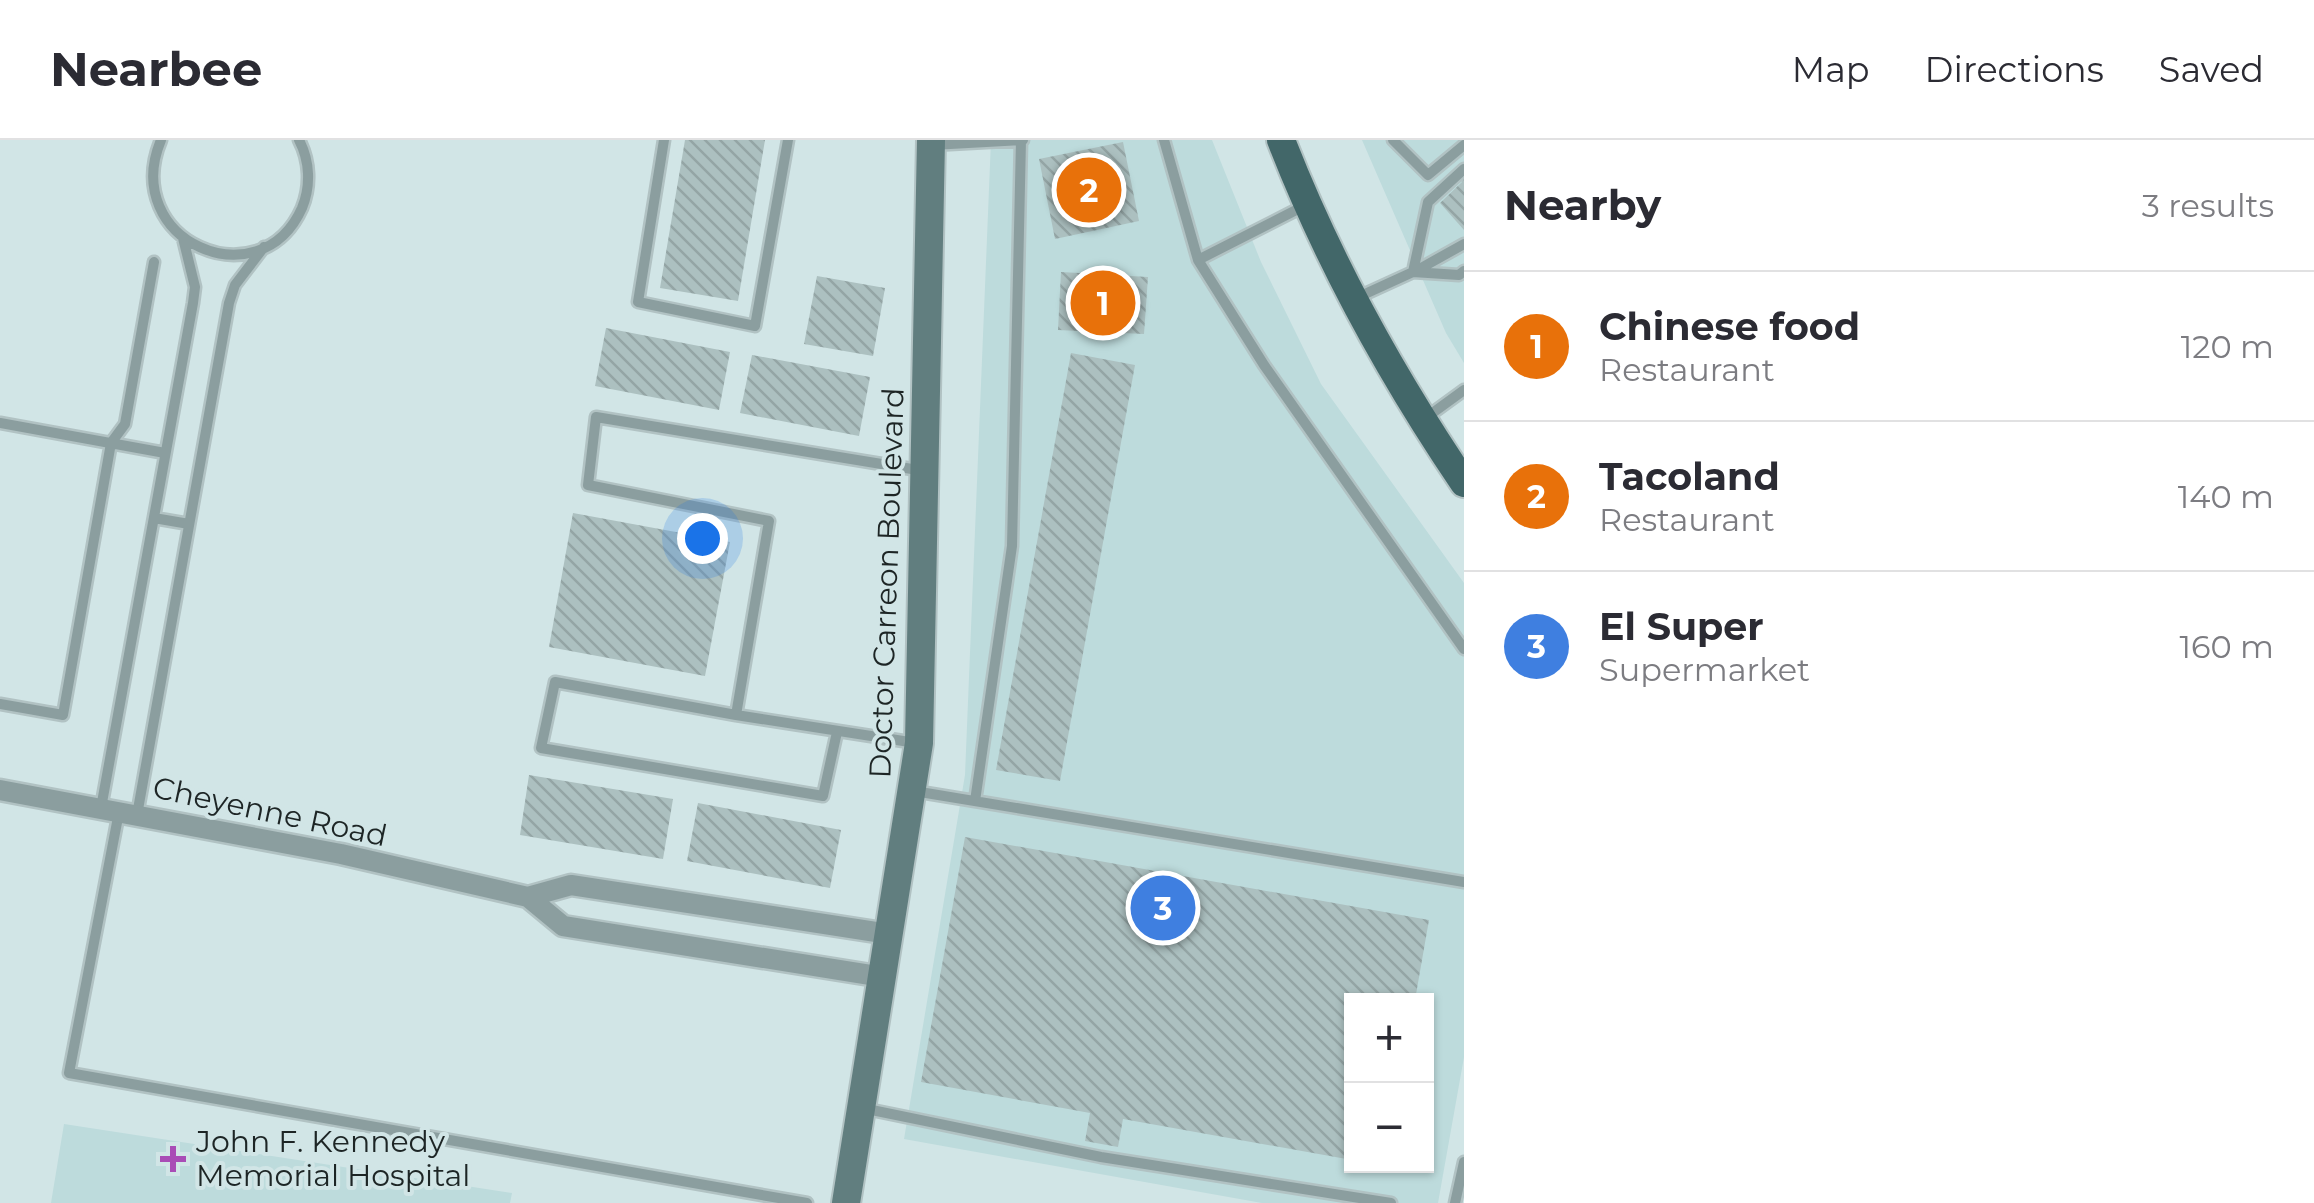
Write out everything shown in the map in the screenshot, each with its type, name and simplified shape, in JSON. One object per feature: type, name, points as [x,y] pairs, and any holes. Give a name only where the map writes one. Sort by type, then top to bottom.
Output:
[{"type":"main road","name":"Doctor Carreon Boulevard","points":[[846,1203],[919,743],[931,142]]},
{"type":"main road","points":[[1287,142],[1309,204],[1353,300],[1422,421],[1464,483]]},
{"type":"street","name":"Cheyenne Road","points":[[0,790],[341,854],[528,897],[562,926],[883,977]]},
{"type":"street","name":"Cheyenne Road","points":[[528,897],[572,885],[889,934]]},
{"type":"lane","points":[[161,140],[153,167],[154,194],[165,219],[183,238],[198,248],[224,254],[264,247]]},
{"type":"lane","points":[[300,140],[308,169],[305,200],[289,228],[264,247],[235,285],[229,303],[190,524],[119,811],[69,1073],[807,1203]]},
{"type":"lane","points":[[664,140],[638,302],[754,326],[788,140]]},
{"type":"lane","points":[[931,142],[1021,140],[1012,546],[974,801]]},
{"type":"lane","points":[[1164,140],[1198,260],[1264,365],[1464,649]]},
{"type":"lane","points":[[1393,140],[1428,175],[1464,144]]},
{"type":"lane","points":[[1413,272],[1428,202],[1464,169]]},
{"type":"lane","points":[[1198,260],[1309,204]]},
{"type":"lane","points":[[119,811],[154,518],[195,287],[183,238]]},
{"type":"lane","points":[[1353,300],[1464,244]]},
{"type":"lane","points":[[0,704],[62,715],[111,443],[124,424],[154,262]]},
{"type":"lane","points":[[1413,272],[1458,276],[1464,270]]},
{"type":"lane","points":[[1422,421],[1464,390]]},
{"type":"lane","points":[[736,715],[769,521],[588,485],[596,417],[925,471]]},
{"type":"lane","points":[[0,424],[166,453]]},
{"type":"lane","points":[[154,518],[190,524]]},
{"type":"lane","points":[[836,732],[823,796],[541,748],[555,682],[919,743]]},
{"type":"lane","points":[[913,791],[1464,882]]},
{"type":"lane","points":[[861,1108],[1102,1157],[1391,1203]]},
{"type":"lane","points":[[1455,1203],[1464,1162]]},
{"type":"shaded area","points":[[991,140],[1212,140],[1261,262],[1321,384],[1464,583],[1464,1057],[1438,1203],[1262,1203],[904,1139],[965,775]]},
{"type":"shaded area","points":[[1362,140],[1464,140],[1464,363],[1446,333]]},
{"type":"shaded area","name":"John F. Kennedy Memorial Hospital","points":[[64,1124],[512,1193],[510,1203],[51,1203]]},
{"type":"building","points":[[685,140],[765,140],[738,301],[660,288]]},
{"type":"building","points":[[1123,142],[1139,221],[1055,239],[1039,159]]},
{"type":"building","points":[[1464,167],[1464,230],[1440,203],[1462,182],[1455,175]]},
{"type":"building","points":[[1061,272],[1148,277],[1144,334],[1058,330]]},
{"type":"building","points":[[817,276],[885,288],[873,356],[804,344]]},
{"type":"building","points":[[606,328],[730,352],[719,410],[595,386]]},
{"type":"building","points":[[1071,353],[1135,365],[1060,781],[996,770]]},
{"type":"building","points":[[752,355],[870,377],[859,436],[740,413]]},
{"type":"building","points":[[573,513],[730,542],[705,676],[549,647]]},
{"type":"building","points":[[529,775],[673,799],[663,859],[520,835]]},
{"type":"building","points":[[698,803],[841,830],[830,888],[687,861]]},
{"type":"building","points":[[965,837],[1429,920],[1416,993],[1344,993],[1344,1159],[1123,1119],[1118,1147],[1085,1141],[1090,1113],[921,1082]]},
{"type":"place","name":"Tacoland","points":[[1089,190]]},
{"type":"place","name":"Chinese food","points":[[1103,303]]},
{"type":"place","name":"El Super","points":[[1163,908]]},
{"type":"place","name":"John F. Kennedy Memorial Hospital","points":[[173,1159]]}]
